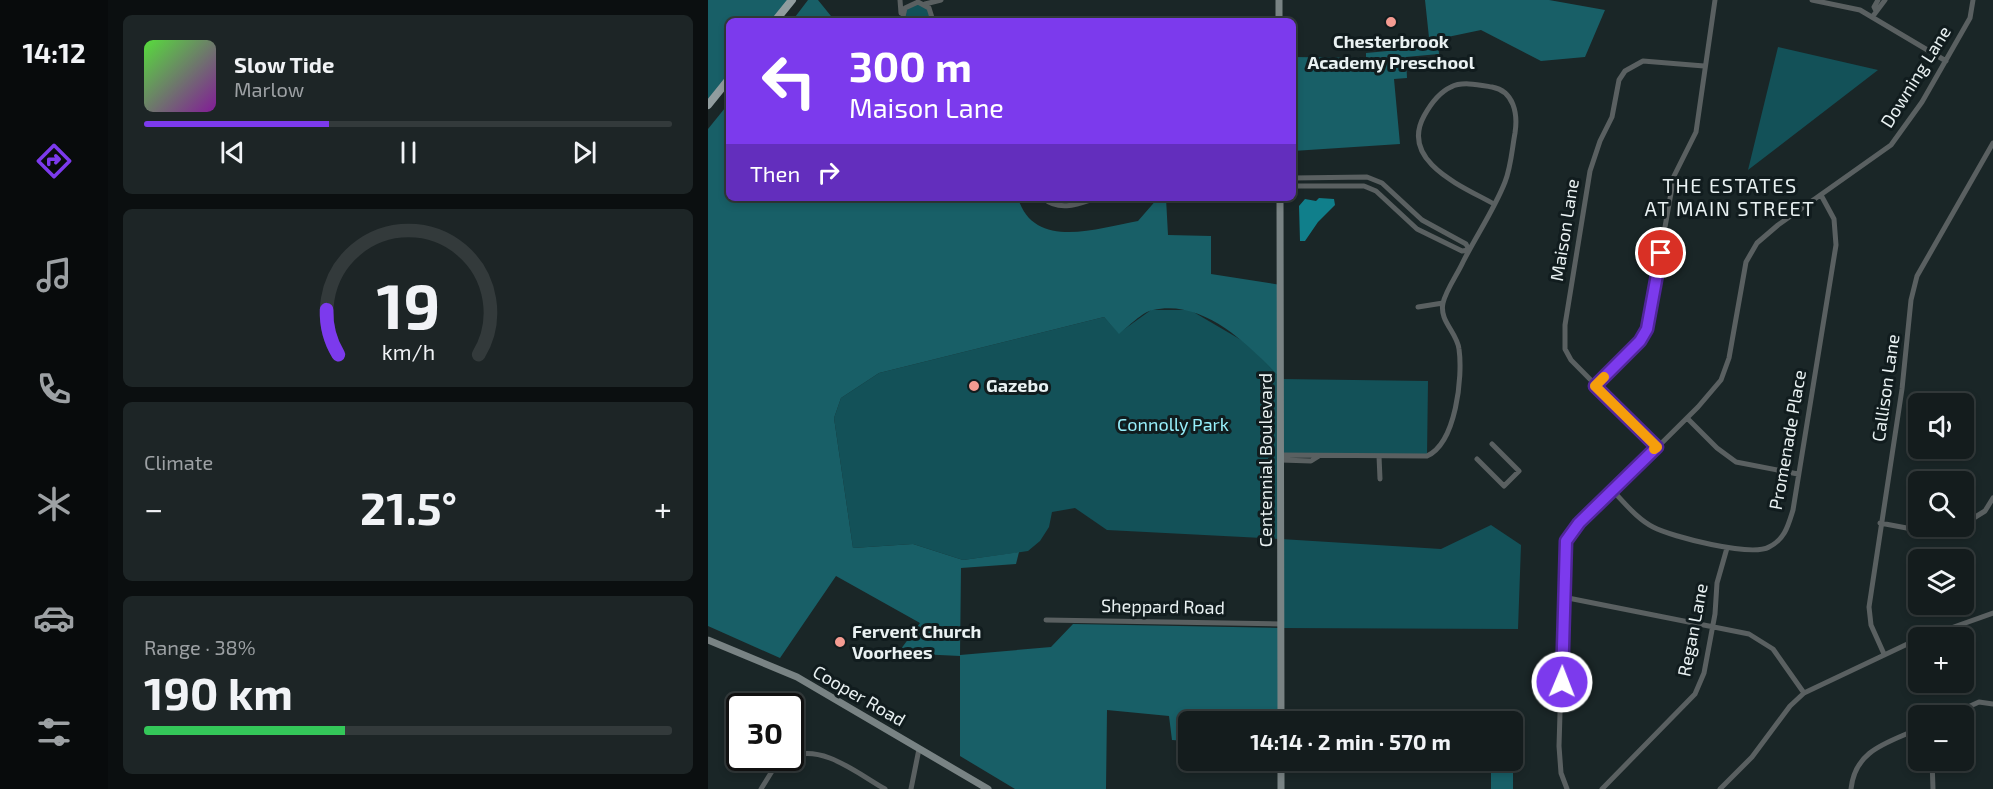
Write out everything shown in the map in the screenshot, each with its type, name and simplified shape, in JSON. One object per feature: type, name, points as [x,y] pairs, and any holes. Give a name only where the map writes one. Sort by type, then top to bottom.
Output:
[{"type":"main road","points":[[777,18],[792,0]]},
{"type":"main road","points":[[1279,0],[1279,18]]},
{"type":"main road","points":[[708,105],[726,83]]},
{"type":"main road","name":"Centennial Boulevard","points":[[1280,201],[1281,711]]},
{"type":"main road","name":"Cooper Road","points":[[708,640],[798,677],[988,789]]},
{"type":"main road","points":[[1281,771],[1281,789]]},
{"type":"street","points":[[900,0],[902,18]]},
{"type":"street","points":[[925,4],[941,0]]},
{"type":"street","points":[[1595,386],[1640,341],[1647,329],[1674,176],[1696,132],[1715,0]]},
{"type":"street","points":[[1812,0],[1874,13],[1946,61]]},
{"type":"street","points":[[1874,13],[1878,0]]},
{"type":"street","points":[[1874,13],[1880,10],[1885,0]]},
{"type":"street","name":"Downing Lane","points":[[1567,789],[1561,772],[1559,746],[1566,541],[1579,523],[1687,418],[1726,371],[1746,262],[1751,252],[1765,234],[1891,145],[1910,123],[1946,61],[1970,18],[1973,0]]},
{"type":"street","points":[[902,18],[906,7],[916,1],[925,4],[932,11],[933,18]]},
{"type":"street","name":"Maison Lane","points":[[1657,447],[1571,360],[1563,337],[1590,171],[1612,117],[1619,80],[1633,64],[1643,61],[1704,66]]},
{"type":"street","points":[[1281,457],[1311,461],[1321,455],[1427,456],[1436,452],[1457,409],[1459,348],[1448,326],[1443,303],[1494,204],[1510,162],[1517,119],[1513,103],[1505,93],[1495,87],[1468,84],[1453,86],[1441,94],[1420,124],[1422,151],[1438,172],[1494,204]]},
{"type":"street","name":"Callison Lane","points":[[1884,654],[1871,625],[1869,607],[1902,389],[1911,300],[1917,276],[1993,144]]},
{"type":"street","points":[[1296,177],[1367,177],[1382,183],[1422,220],[1466,244],[1469,250]]},
{"type":"street","points":[[1296,186],[1364,186],[1376,191],[1417,229],[1461,251],[1469,250]]},
{"type":"street","name":"Promenade Place","points":[[1612,490],[1653,527],[1727,548],[1760,551],[1784,536],[1793,510],[1836,245],[1834,219],[1821,195]]},
{"type":"street","points":[[1048,201],[1069,206],[1086,201]]},
{"type":"street","points":[[1418,308],[1443,303]]},
{"type":"street","points":[[1687,418],[1717,448],[1736,462],[1798,474]]},
{"type":"street","points":[[1477,459],[1504,486],[1519,471],[1492,444]]},
{"type":"street","points":[[1379,456],[1380,479]]},
{"type":"street","points":[[1974,518],[1985,511],[1993,498]]},
{"type":"street","points":[[1880,523],[1908,528]]},
{"type":"street","name":"Regan Lane","points":[[1602,789],[1695,694],[1704,673],[1717,583],[1727,548]]},
{"type":"street","points":[[1563,597],[1762,639],[1779,656],[1804,693]]},
{"type":"street","points":[[1954,627],[1993,613]]},
{"type":"street","name":"Sheppard Road","points":[[1046,620],[1281,624]]},
{"type":"street","points":[[1719,789],[1752,757],[1790,706],[1804,693],[1908,643]]},
{"type":"street","points":[[1972,705],[1979,702],[1993,704]]},
{"type":"street","points":[[1851,789],[1858,762],[1878,747],[1908,734]]},
{"type":"street","points":[[911,789],[919,749]]},
{"type":"street","points":[[804,753],[818,754],[885,789]]},
{"type":"street","points":[[761,789],[772,771]]},
{"type":"street","points":[[1932,771],[1933,789]]},
{"type":"green space","points":[[909,5],[926,5],[932,18],[903,18]]},
{"type":"green space","points":[[1778,47],[1878,70],[1748,170]]},
{"type":"green space","name":"Connolly Park","points":[[1151,310],[1190,310],[1248,344],[1281,379],[1428,381],[1427,456],[1281,455],[1281,539],[1441,549],[1491,525],[1521,545],[1518,629],[1281,628],[1280,539],[1107,530],[1075,508],[1052,512],[1049,527],[1040,541],[1028,551],[963,560],[913,544],[853,548],[834,418],[841,398],[879,373],[1104,317],[1119,333]]},
{"type":"shaded area","points":[[708,0],[792,0],[777,18],[726,18],[726,83],[708,106]]},
{"type":"shaded area","points":[[808,0],[818,0],[833,18],[794,18]]},
{"type":"shaded area","points":[[1425,0],[1549,0],[1605,10],[1585,57],[1541,61],[1481,30],[1438,39],[1439,54],[1406,57],[1407,78],[1394,79],[1400,144],[1296,151],[1296,57],[1366,58],[1366,53],[1430,47]]},
{"type":"shaded area","points":[[726,107],[726,201],[1020,201],[1026,214],[1038,225],[1069,232],[1087,231],[1138,221],[1155,201],[1166,201],[1168,235],[1211,236],[1211,274],[1281,285],[1281,379],[1255,352],[1224,328],[1190,311],[1172,308],[1149,311],[1119,334],[1104,317],[879,373],[841,398],[834,418],[853,548],[913,544],[963,560],[1019,552],[1016,564],[961,568],[960,655],[1051,647],[1073,624],[1281,628],[1281,711],[1178,711],[1178,740],[1172,740],[1169,716],[1107,710],[1106,789],[1015,789],[960,756],[960,656],[898,653],[920,623],[836,576],[780,658],[708,626],[708,129]]},
{"type":"shaded area","points":[[1319,198],[1334,199],[1335,205],[1318,222],[1305,241],[1300,241],[1299,206],[1305,199],[1316,201]]},
{"type":"shaded area","points":[[1491,771],[1513,771],[1513,789],[1491,789]]},
{"type":"slow traffic","points":[[1604,377],[1595,386],[1657,447],[1654,449]]},
{"type":"place","name":"Chesterbrook Academy Preschool","points":[[1391,22]]},
{"type":"place","name":"Gazebo","points":[[974,386]]},
{"type":"place","name":"Fervent Church Voorhees","points":[[840,642]]},
{"type":"district","name":"THE ESTATES AT MAIN STREET","points":[[1730,198]]},
{"type":"route","points":[[1562,682],[1566,541],[1579,523],[1657,447],[1595,386],[1640,341],[1647,329],[1652,315],[1661,253]]}]
